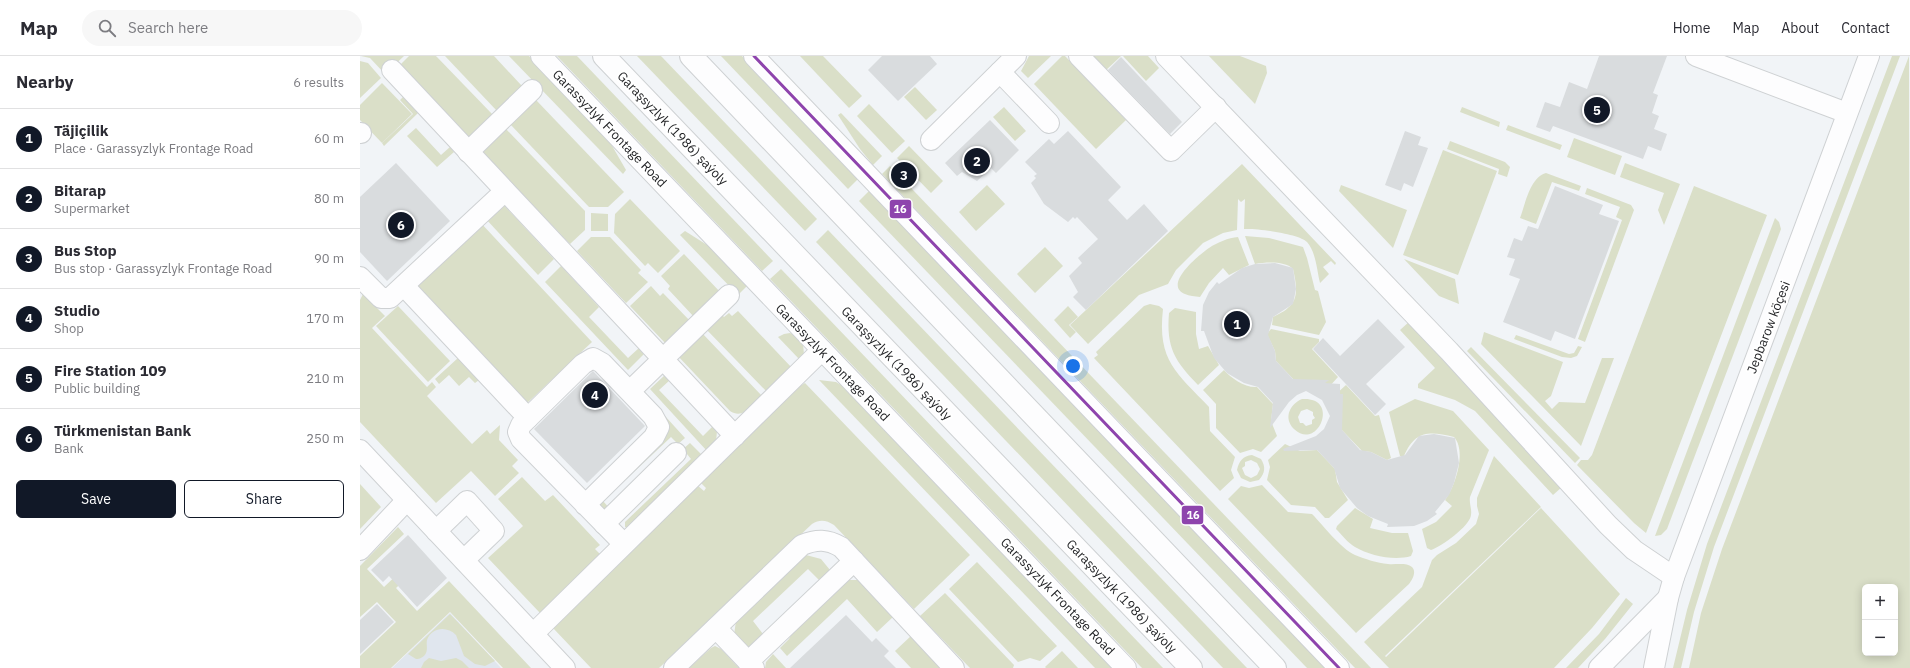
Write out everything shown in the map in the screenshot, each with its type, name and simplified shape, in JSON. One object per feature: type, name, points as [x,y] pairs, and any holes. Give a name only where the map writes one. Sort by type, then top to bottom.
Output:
[{"type":"main road","name":"Garaşsyzlyk (1986) şaýoly","points":[[604,56],[1191,668]]},
{"type":"main road","points":[[691,56],[1275,668]]},
{"type":"street","name":"Garassyzlyk Frontage Road","points":[[541,56],[1126,668]]},
{"type":"street","points":[[754,56],[1339,668]]},
{"type":"street","points":[[931,140],[1016,56]]},
{"type":"street","points":[[1079,56],[1171,151],[1216,107]]},
{"type":"street","points":[[1166,56],[1449,351],[1608,526],[1634,550],[1674,577]]},
{"type":"street","points":[[1696,56],[1848,113]]},
{"type":"street","name":"Jepbarow köçesi","points":[[1654,668],[1668,598],[1674,577],[1869,56]]},
{"type":"street","points":[[392,70],[735,436]]},
{"type":"street","points":[[1000,72],[1049,123]]},
{"type":"street","points":[[468,152],[532,90]]},
{"type":"street","points":[[360,277],[376,295],[385,299],[390,298],[505,191]]},
{"type":"street","points":[[404,286],[528,418]]},
{"type":"street","points":[[630,391],[729,295]]},
{"type":"street","points":[[533,634],[822,350]]},
{"type":"street","points":[[585,505],[657,432],[657,421],[602,363],[592,358],[583,364],[528,418],[519,428],[519,436],[585,505],[624,544]]},
{"type":"street","points":[[360,450],[565,668]]},
{"type":"street","points":[[604,524],[676,453]]},
{"type":"street","points":[[360,550],[407,500]]},
{"type":"street","points":[[436,531],[467,501],[494,530],[464,560]]},
{"type":"street","points":[[674,668],[802,545],[822,540],[832,542],[840,547],[954,668]]},
{"type":"street","points":[[716,628],[751,665],[854,561]]},
{"type":"street","name":"Jepbarow köçesi","points":[[1600,668],[1668,598]]},
{"type":"shaded area","points":[[450,613],[501,668],[392,668]]},
{"type":"green space","points":[[361,56],[404,56],[385,74],[370,58]]},
{"type":"green space","points":[[409,56],[436,56],[493,115],[469,138],[399,66]]},
{"type":"green space","points":[[445,56],[494,56],[522,86],[497,111]]},
{"type":"green space","points":[[509,56],[529,56],[607,137],[626,170],[623,174]]},
{"type":"green space","points":[[557,56],[577,56],[773,261],[762,271]]},
{"type":"green space","points":[[637,56],[661,56],[817,219],[805,231]]},
{"type":"green space","points":[[721,56],[742,56],[859,178],[848,189]]},
{"type":"green space","points":[[800,56],[823,56],[862,96],[849,108]]},
{"type":"green space","points":[[1029,56],[1051,56],[1028,78],[1021,71]]},
{"type":"green space","points":[[1062,56],[1065,56],[1126,120],[1096,149],[1034,84]]},
{"type":"green space","points":[[1088,56],[1121,56],[1104,72]]},
{"type":"green space","points":[[1123,56],[1148,56],[1159,68],[1146,81]]},
{"type":"green space","points":[[1209,56],[1240,56],[1266,66],[1267,73],[1255,104]]},
{"type":"green space","points":[[1892,56],[1900,56],[1714,547],[1694,612],[1681,668],[1673,668],[1687,610],[1707,544]]},
{"type":"green space","points":[[1909,56],[1910,668],[1689,668],[1701,613],[1722,549]]},
{"type":"green space","points":[[360,61],[368,63],[381,78],[360,98]]},
{"type":"green space","points":[[382,83],[412,114],[382,143],[360,120],[360,105]]},
{"type":"green space","points":[[915,87],[937,110],[926,120],[904,97]]},
{"type":"green space","points":[[403,97],[418,113],[384,146],[382,143],[413,114],[400,100]]},
{"type":"green space","points":[[536,100],[624,192],[608,207],[589,207],[510,124]]},
{"type":"green space","points":[[869,104],[905,141],[892,153],[857,116]]},
{"type":"green space","points":[[1004,107],[1026,131],[1015,141],[993,117]]},
{"type":"green space","points":[[1462,107],[1500,122],[1499,127],[1460,112]]},
{"type":"green space","points":[[841,113],[882,156],[873,165],[860,149],[838,115]]},
{"type":"green space","points":[[1508,125],[1562,145],[1560,150],[1506,130]]},
{"type":"green space","points":[[416,128],[441,155],[450,147],[454,152],[437,167],[407,136]]},
{"type":"green space","points":[[506,129],[585,211],[585,230],[570,244],[482,152]]},
{"type":"green space","points":[[1574,138],[1622,156],[1615,175],[1567,157]]},
{"type":"green space","points":[[1450,141],[1505,162],[1510,167],[1507,177],[1498,174],[1499,169],[1447,149]]},
{"type":"green space","points":[[909,146],[943,181],[931,193],[897,158]]},
{"type":"green space","points":[[1443,150],[1497,171],[1458,275],[1403,255]]},
{"type":"green space","points":[[1625,163],[1680,184],[1664,225],[1658,210],[1664,193],[1620,177]]},
{"type":"green space","points":[[1242,164],[1336,263],[1335,265],[1331,261],[1323,267],[1329,274],[1320,283],[1316,262],[1312,251],[1307,242],[1303,239],[1277,232],[1258,229],[1244,229],[1245,199],[1241,202],[1238,199],[1237,230],[1223,233],[1203,243],[1176,270],[1168,284],[1139,295],[1088,344],[1070,325]]},
{"type":"green space","points":[[890,166],[1371,668],[1355,668],[882,174]]},
{"type":"green space","points":[[1546,173],[1581,186],[1579,191],[1552,182],[1536,224],[1520,218],[1532,186],[1540,176]]},
{"type":"green space","points":[[987,185],[1005,204],[976,231],[959,212]]},
{"type":"green space","points":[[1341,185],[1407,210],[1393,248],[1339,191]]},
{"type":"green space","points":[[1694,186],[1767,215],[1646,533],[1634,523],[1577,465],[1581,460],[1588,460],[1592,455]]},
{"type":"green space","points":[[1587,188],[1631,205],[1634,210],[1585,342],[1578,339],[1622,220],[1616,217],[1620,207],[1585,194]]},
{"type":"green space","points":[[870,190],[1328,668],[1307,668],[859,201]]},
{"type":"green space","points":[[630,199],[680,251],[658,273],[648,263],[645,266],[614,233],[615,214]]},
{"type":"green space","points":[[501,202],[554,259],[538,275],[485,218]]},
{"type":"green space","points":[[591,213],[608,214],[608,231],[591,231]]},
{"type":"green space","points":[[1775,218],[1779,222],[1781,229],[1667,529],[1661,535],[1655,536]]},
{"type":"green space","points":[[480,222],[592,342],[525,405],[413,286]]},
{"type":"green space","points":[[828,230],[1247,668],[1223,668],[816,242]]},
{"type":"green space","points":[[685,231],[715,250],[748,285],[738,295],[680,235]]},
{"type":"green space","points":[[1245,236],[1269,238],[1303,247],[1315,290],[1318,291],[1326,322],[1319,335],[1272,325],[1273,317],[1288,309],[1295,299],[1296,286],[1293,269],[1290,266],[1281,263],[1255,264]]},
{"type":"green space","points":[[591,237],[610,237],[641,270],[638,273],[648,282],[626,303],[577,251]]},
{"type":"green space","points":[[1238,237],[1249,265],[1229,275],[1223,268],[1209,283],[1200,297],[1187,295],[1179,290],[1178,284],[1180,277],[1198,256],[1216,244],[1227,239]]},
{"type":"green space","points":[[1045,247],[1063,266],[1035,293],[1017,274]]},
{"type":"green space","points":[[684,254],[721,293],[695,318],[668,289],[670,286],[661,276]]},
{"type":"green space","points":[[1404,259],[1455,279],[1459,304],[1439,296]]},
{"type":"green space","points":[[561,266],[599,307],[589,317],[628,358],[639,348],[644,354],[628,370],[545,282]]},
{"type":"green space","points":[[781,269],[1163,668],[1142,668],[770,279]]},
{"type":"green space","points":[[651,286],[660,296],[663,293],[691,322],[667,345],[630,306]]},
{"type":"green space","points":[[363,294],[385,316],[372,328],[427,387],[432,382],[436,387],[427,396],[472,444],[487,430],[490,434],[500,425],[499,440],[518,460],[512,466],[519,473],[495,496],[471,471],[436,503],[360,422],[360,300]]},
{"type":"green space","points":[[1150,304],[1159,306],[1163,309],[1163,341],[1166,354],[1172,365],[1187,385],[1209,407],[1210,431],[1235,457],[1231,470],[1234,478],[1220,491],[1094,358],[1098,355],[1096,352],[1144,306]]},
{"type":"green space","points":[[398,306],[450,361],[428,382],[376,326]]},
{"type":"green space","points":[[1068,306],[1078,317],[1069,325],[1076,332],[1070,338],[1054,320]]},
{"type":"green space","points":[[1175,308],[1196,312],[1196,334],[1199,349],[1208,346],[1219,365],[1198,385],[1183,369],[1171,345],[1168,325],[1169,313]]},
{"type":"green space","points":[[738,311],[792,368],[767,392],[705,328],[720,313],[724,317],[729,313],[732,316]]},
{"type":"green space","points":[[1410,321],[1562,487],[1553,495],[1475,411],[1455,400],[1418,388],[1418,384],[1435,368],[1400,330]]},
{"type":"green space","points":[[1271,329],[1319,339],[1319,342],[1312,349],[1338,377],[1328,388],[1296,382],[1276,361],[1275,351],[1267,334]]},
{"type":"green space","points":[[701,332],[762,396],[743,413],[739,414],[730,411],[677,355]]},
{"type":"green space","points":[[1484,332],[1563,362],[1551,396],[1545,401],[1552,409],[1559,402],[1585,403],[1602,358],[1614,358],[1581,446],[1481,344]]},
{"type":"green space","points":[[790,333],[795,335],[803,343],[804,355],[800,360],[778,337]]},
{"type":"green space","points":[[1516,335],[1569,354],[1574,353],[1578,346],[1582,347],[1577,356],[1571,358],[1562,357],[1514,339]]},
{"type":"green space","points":[[1471,347],[1580,458],[1575,463],[1467,351]]},
{"type":"green space","points":[[458,358],[479,380],[475,383],[469,377],[459,386],[449,375],[439,384],[435,379]]},
{"type":"green space","points":[[1224,370],[1239,382],[1248,386],[1257,387],[1273,404],[1271,421],[1277,436],[1261,452],[1253,449],[1240,453],[1216,428],[1216,404],[1203,390]]},
{"type":"green space","points":[[665,375],[670,380],[659,390],[703,436],[713,426],[717,431],[716,442],[707,451],[650,389]]},
{"type":"green space","points":[[819,380],[836,382],[849,390],[1115,668],[1095,668]]},
{"type":"green space","points":[[805,383],[970,555],[914,609],[834,525],[826,521],[818,521],[812,524],[659,668],[591,668],[553,628],[697,485],[704,491],[706,488],[700,482],[797,388]]},
{"type":"green space","points":[[1346,385],[1375,416],[1379,415],[1391,458],[1387,460],[1371,452],[1362,451],[1339,427],[1335,395]]},
{"type":"green space","points":[[1302,399],[1314,400],[1321,406],[1323,413],[1322,422],[1311,434],[1303,434],[1294,429],[1289,420],[1289,412],[1298,401]],"holes":[[[1307,409],[1313,412],[1315,418],[1312,420],[1312,424],[1306,426],[1303,423],[1300,423],[1298,417],[1301,411]]]},
{"type":"green space","points":[[1415,399],[1453,411],[1489,450],[1470,497],[1471,515],[1469,520],[1466,525],[1454,536],[1431,550],[1427,548],[1422,529],[1436,522],[1452,506],[1445,500],[1456,478],[1460,460],[1458,443],[1454,437],[1438,434],[1424,434],[1418,437],[1408,447],[1404,456],[1400,456],[1389,412]]},
{"type":"green space","points":[[665,416],[685,438],[678,444],[671,437],[603,501],[610,509],[605,514],[594,502]]},
{"type":"green space","points":[[690,443],[702,455],[628,528],[625,527],[625,522],[691,459],[683,449]]},
{"type":"green space","points":[[1285,444],[1300,451],[1317,450],[1335,469],[1337,482],[1348,500],[1329,518],[1325,518],[1315,507],[1291,505],[1267,480],[1270,467],[1268,460]]},
{"type":"green space","points":[[1252,455],[1261,459],[1264,465],[1264,472],[1259,480],[1250,482],[1241,478],[1237,470],[1239,464],[1246,456]],"holes":[[[1251,460],[1257,463],[1260,469],[1257,475],[1251,478],[1245,475],[1242,468],[1245,466],[1245,462]]]},
{"type":"green space","points":[[1494,456],[1541,507],[1385,656],[1386,657],[1541,508],[1620,594],[1592,628],[1554,668],[1389,668],[1364,642],[1422,587],[1432,560],[1456,543],[1476,524],[1479,514],[1477,498]]},
{"type":"green space","points":[[522,477],[545,501],[553,495],[600,545],[595,549],[601,555],[540,613],[488,558],[523,526],[498,499]]},
{"type":"green space","points":[[360,484],[381,507],[360,529]]},
{"type":"green space","points":[[1262,485],[1288,512],[1312,514],[1349,552],[1380,563],[1410,565],[1414,571],[1413,578],[1409,584],[1356,633],[1228,499],[1241,486],[1249,488]]},
{"type":"green space","points":[[1355,508],[1373,519],[1370,528],[1392,533],[1408,533],[1413,551],[1411,556],[1398,558],[1383,557],[1368,553],[1350,543],[1336,529],[1337,526]]},
{"type":"green space","points":[[398,527],[404,534],[367,569],[384,587],[421,552],[427,558],[396,588],[417,611],[449,581],[531,668],[503,668],[450,612],[391,668],[360,668],[360,656],[396,622],[377,602],[360,617],[360,566]]},
{"type":"green space","points":[[806,555],[821,559],[830,570],[820,581],[808,569],[753,621],[763,634],[762,637],[748,649],[734,635],[736,621]]},
{"type":"green space","points":[[977,562],[1057,646],[1040,661],[1030,658],[1018,662],[949,589]]},
{"type":"green space","points":[[849,580],[863,582],[894,616],[877,632],[847,599],[787,656],[780,648],[789,639],[794,629]]},
{"type":"green space","points":[[945,593],[1014,665],[1013,668],[970,668],[920,616]]},
{"type":"green space","points":[[1626,598],[1633,604],[1605,639],[1578,668],[1566,668],[1599,634]]},
{"type":"green space","points":[[450,614],[495,661],[485,666],[475,664],[464,656],[456,635],[444,629],[436,630],[429,636],[427,640],[427,651],[423,657],[416,659],[408,654]]},
{"type":"green space","points":[[912,635],[944,668],[911,668],[895,651]]},
{"type":"green space","points":[[715,646],[721,649],[739,668],[689,668],[711,648]]},
{"type":"green space","points":[[1062,651],[1078,668],[1045,667]]},
{"type":"green space","points":[[773,654],[786,668],[765,668],[766,662]]},
{"type":"green space","points":[[429,658],[441,661],[456,658],[462,661],[469,668],[421,668],[424,662]]},
{"type":"building","points":[[882,56],[930,56],[937,64],[898,101],[868,70]]},
{"type":"building","points":[[1599,56],[1667,56],[1653,93],[1658,95],[1652,113],[1659,116],[1654,129],[1667,134],[1661,151],[1648,146],[1643,159],[1553,126],[1550,132],[1536,127],[1545,102],[1560,107],[1569,82],[1587,89]]},
{"type":"building","points":[[1121,57],[1182,122],[1170,134],[1108,70]]},
{"type":"building","points":[[990,120],[1019,150],[996,173],[991,168],[977,181],[962,172],[957,176],[945,163]]},
{"type":"building","points":[[1068,131],[1121,187],[1108,200],[1127,220],[1144,204],[1168,231],[1086,310],[1073,297],[1078,292],[1069,276],[1082,263],[1078,258],[1098,239],[1077,217],[1075,219],[1073,217],[1068,222],[1044,204],[1031,183],[1036,178],[1034,176],[1037,174],[1025,162],[1049,139],[1054,144]]},
{"type":"building","points":[[1405,131],[1421,137],[1418,145],[1428,148],[1413,187],[1404,183],[1401,191],[1385,185]]},
{"type":"building","points":[[396,163],[450,221],[387,281],[360,252],[360,197]]},
{"type":"building","points":[[1555,186],[1603,205],[1599,214],[1619,221],[1575,339],[1555,331],[1551,341],[1503,322],[1520,279],[1509,275],[1515,259],[1507,257],[1514,238],[1522,241],[1528,226],[1538,229]]},
{"type":"building","points":[[1275,263],[1293,268],[1296,289],[1293,304],[1273,317],[1268,335],[1275,351],[1276,361],[1293,379],[1329,380],[1325,383],[1340,384],[1340,394],[1343,394],[1342,430],[1360,450],[1371,452],[1387,460],[1405,455],[1419,436],[1434,434],[1455,438],[1459,463],[1454,483],[1449,495],[1435,512],[1437,514],[1427,521],[1414,526],[1387,527],[1388,524],[1368,516],[1357,508],[1340,488],[1334,468],[1317,450],[1284,451],[1283,449],[1316,436],[1324,429],[1330,416],[1322,400],[1306,391],[1297,395],[1289,402],[1270,428],[1273,403],[1258,387],[1244,383],[1227,373],[1214,358],[1204,331],[1201,331],[1203,305],[1209,292],[1217,282],[1219,284],[1242,268],[1255,264]]},
{"type":"building","points":[[1378,319],[1405,347],[1366,384],[1386,404],[1375,415],[1313,349],[1323,338],[1340,356]]},
{"type":"building","points":[[593,371],[645,426],[587,483],[534,429]]},
{"type":"building","points":[[408,535],[447,578],[417,607],[389,576],[383,582],[371,570]]},
{"type":"building","points":[[377,604],[394,622],[360,654],[360,620]]},
{"type":"building","points":[[846,615],[872,642],[876,638],[889,651],[884,656],[896,668],[790,668]]},
{"type":"transit line","name":"16","points":[[754,56],[1339,668]]},
{"type":"place","name":"Fire Station 109","points":[[1597,110]]},
{"type":"place","name":"Bitarap","points":[[977,161]]},
{"type":"place","name":"Bus Stop","points":[[904,175]]},
{"type":"place","name":"Türkmenistan Bank","points":[[401,225]]},
{"type":"place","name":"Täjiçilik","points":[[1237,324]]},
{"type":"place","name":"Studio","points":[[595,395]]}]
